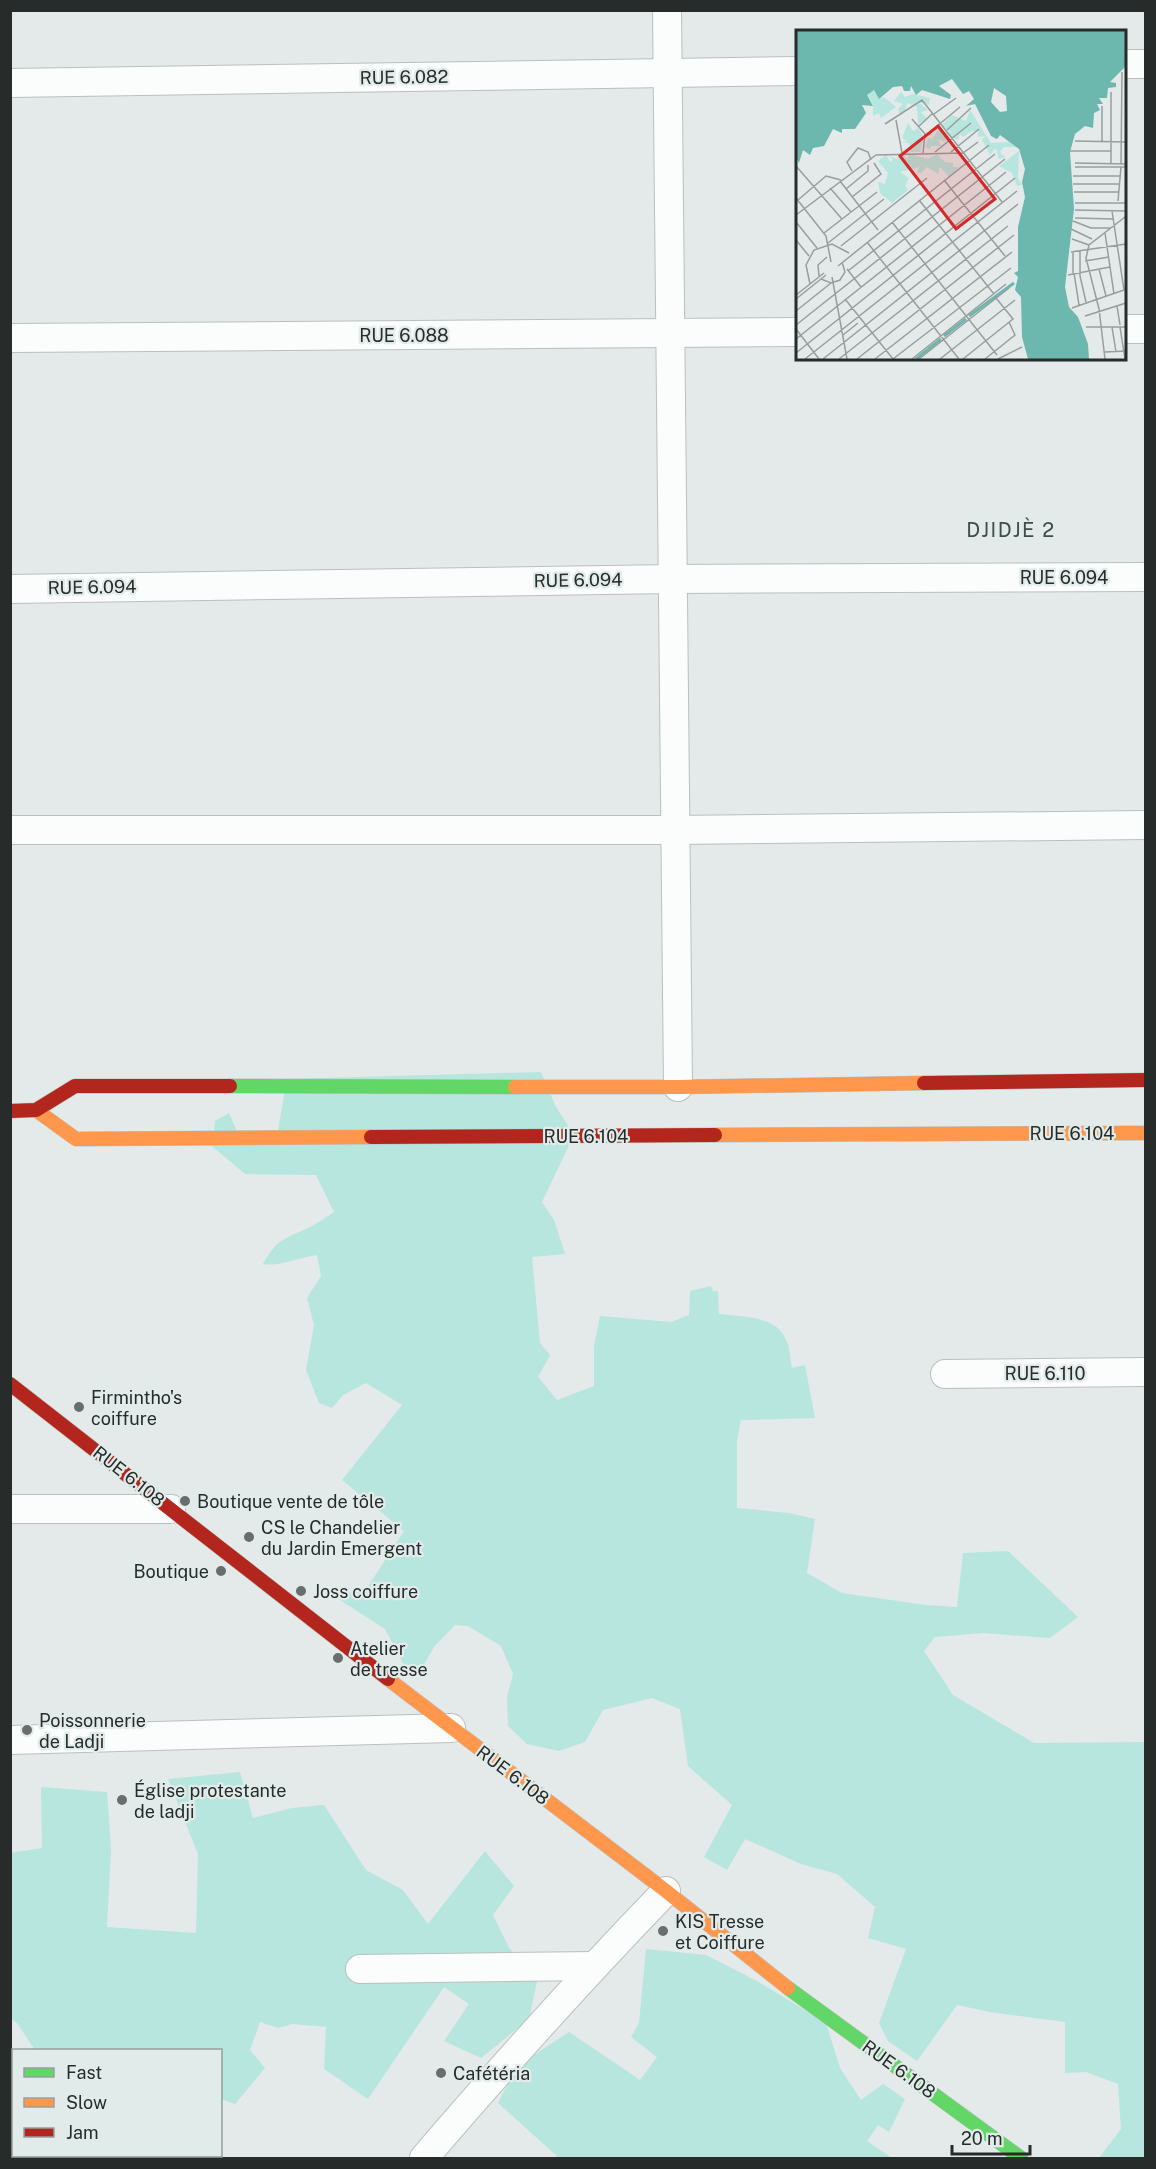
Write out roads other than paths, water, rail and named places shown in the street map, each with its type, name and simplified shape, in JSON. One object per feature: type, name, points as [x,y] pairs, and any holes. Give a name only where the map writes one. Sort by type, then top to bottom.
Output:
[{"type":"street","points":[[667,10],[678,1087]]},
{"type":"street","points":[[1126,64],[1146,64]]},
{"type":"street","name":"RUE 6.082","points":[[10,83],[796,71]]},
{"type":"street","points":[[1126,329],[1146,329]]},
{"type":"street","name":"RUE 6.088","points":[[10,338],[796,332]]},
{"type":"street","name":"RUE 6.094","points":[[10,589],[672,579],[1146,577]]},
{"type":"street","points":[[10,830],[674,830],[1146,825]]},
{"type":"street","points":[[10,1111],[36,1110],[75,1086],[678,1087],[1146,1080]]},
{"type":"street","name":"RUE 6.104","points":[[36,1110],[76,1139],[1146,1133]]},
{"type":"street","name":"RUE 6.110","points":[[945,1374],[1146,1372]]},
{"type":"street","name":"RUE 6.108","points":[[10,1384],[451,1728],[666,1891],[773,1977],[1021,2158]]},
{"type":"street","points":[[10,1509],[171,1509]]},
{"type":"street","points":[[10,1740],[451,1728]]},
{"type":"street","points":[[424,2158],[516,2052],[666,1891]]},
{"type":"street","points":[[360,1970],[594,1966]]},
{"type":"place","name":"Firmintho's coiffure","points":[[79,1407]]},
{"type":"place","name":"Boutique vente de tôle","points":[[185,1501]]},
{"type":"place","name":"CS le Chandelier du Jardin Emergent","points":[[249,1537]]},
{"type":"place","name":"Boutique","points":[[221,1571]]},
{"type":"place","name":"Joss coiffure","points":[[301,1591]]},
{"type":"place","name":"Atelier de tresse","points":[[338,1658]]},
{"type":"place","name":"Poissonnerie de Ladji","points":[[27,1730]]},
{"type":"place","name":"Église protestante de ladji","points":[[122,1800]]},
{"type":"place","name":"KIS Tresse et Coiffure","points":[[663,1931]]},
{"type":"place","name":"Cafétéria","points":[[441,2073]]},
{"type":"district","name":"DJIDJÈ 2","points":[[1011,530]]}]
